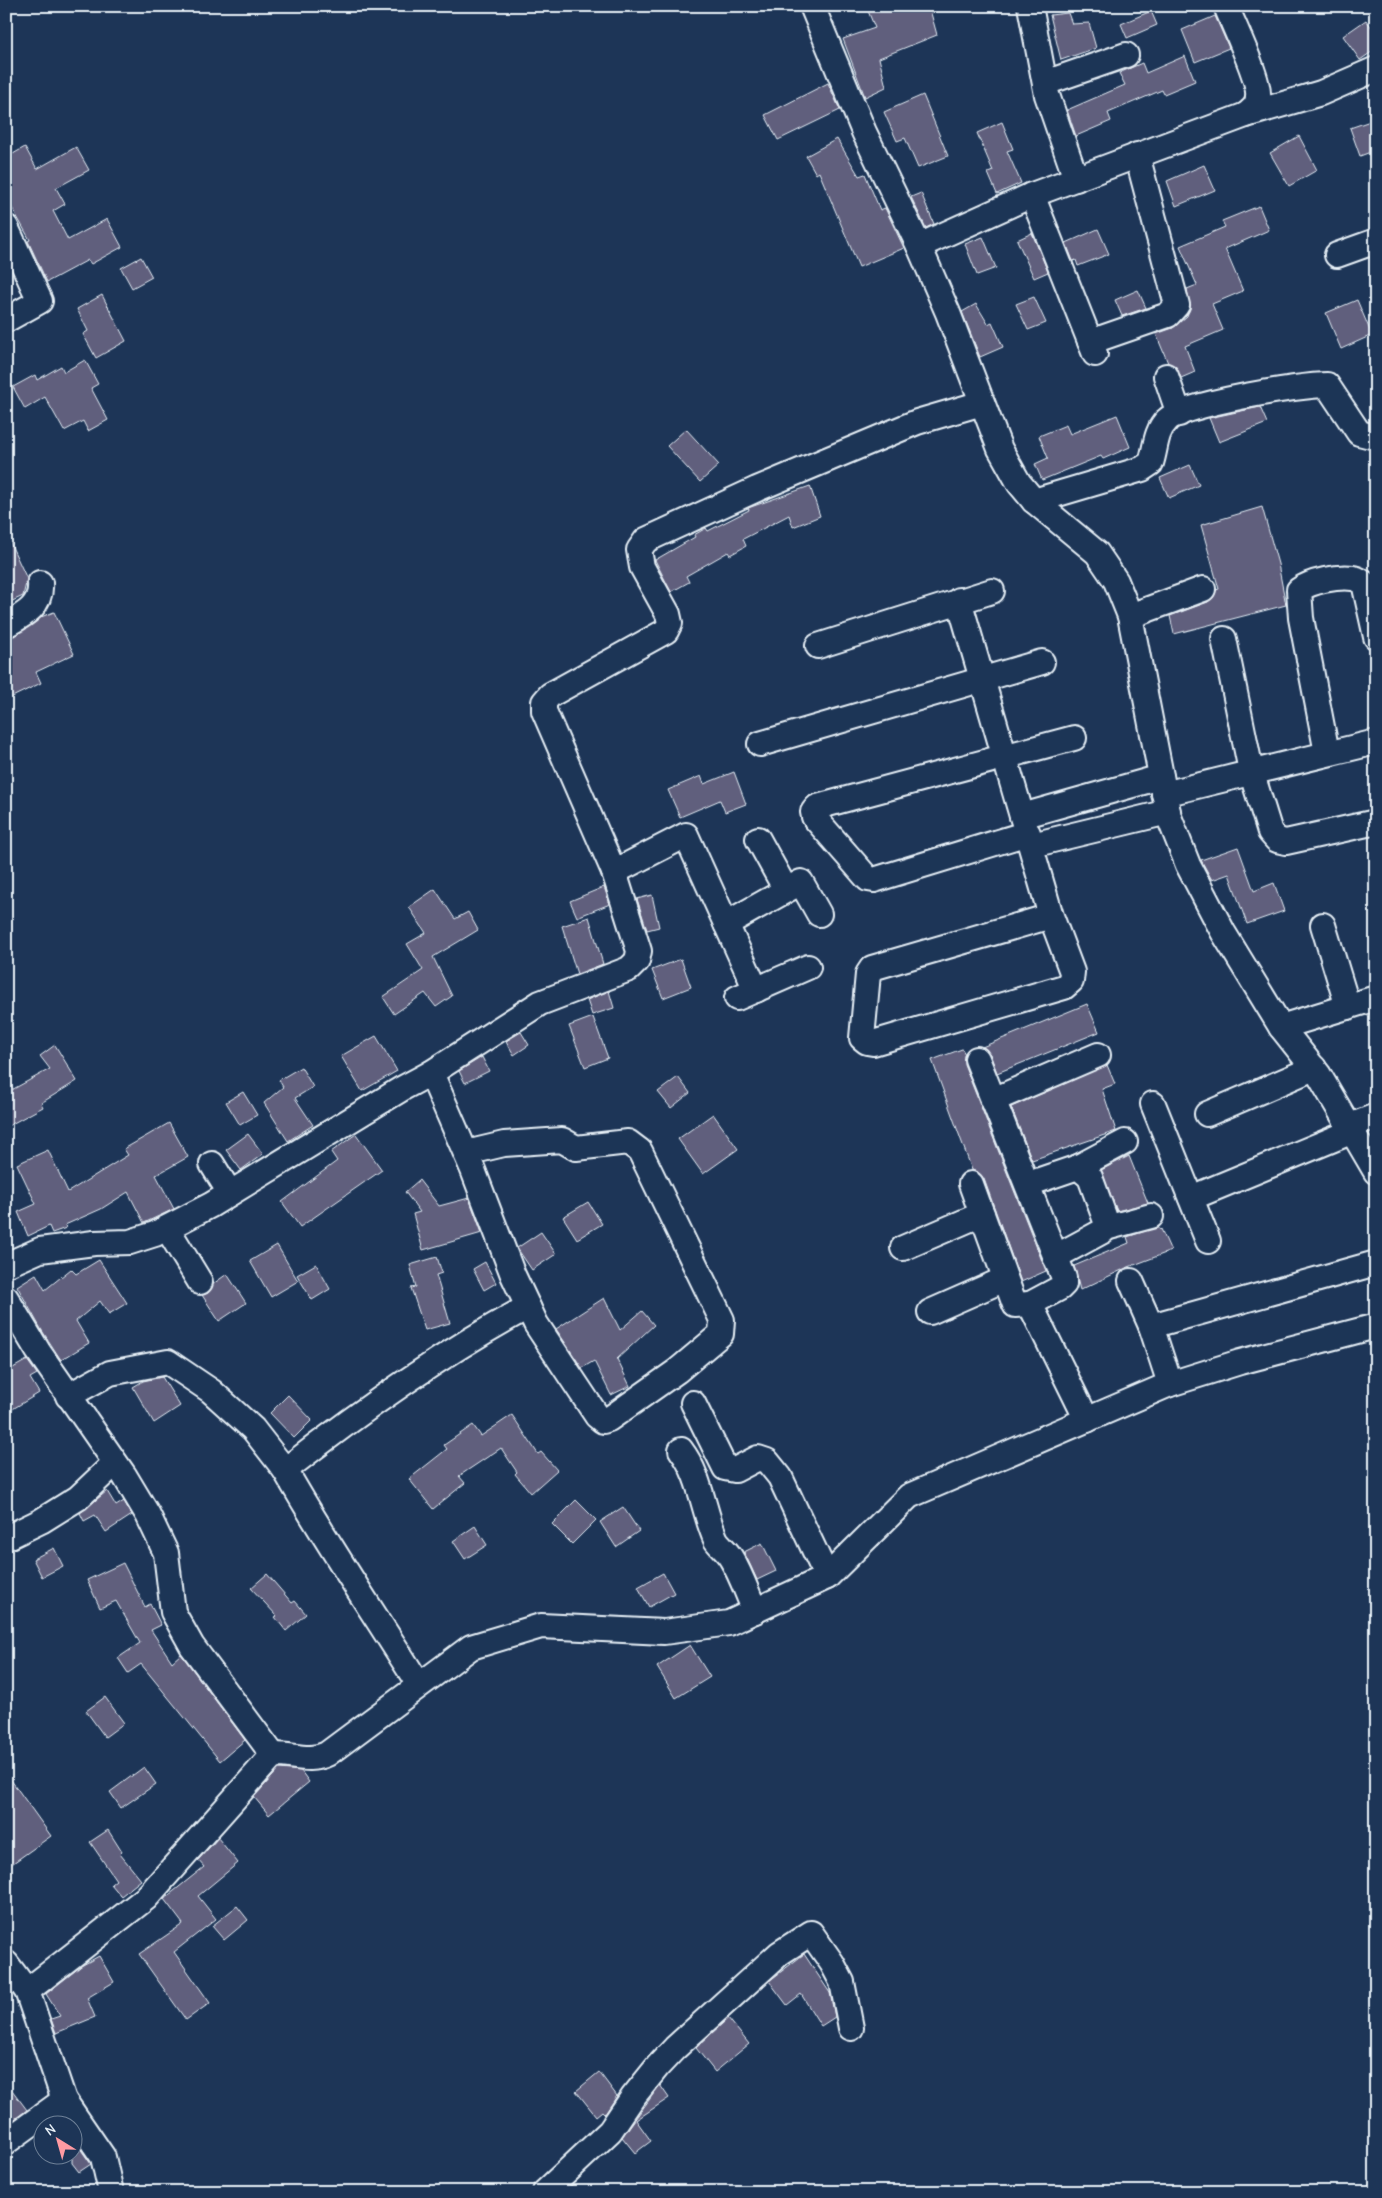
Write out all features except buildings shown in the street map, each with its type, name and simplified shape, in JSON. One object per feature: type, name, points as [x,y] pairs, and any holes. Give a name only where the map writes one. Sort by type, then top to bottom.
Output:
[{"type":"street","points":[[812,6],[864,132],[919,246],[1000,448],[1019,484],[1034,501],[1097,553],[1116,581],[1130,616],[1164,794],[1188,865],[1223,932],[1281,1027],[1314,1068],[1376,1172]]},
{"type":"street","points":[[1030,6],[1045,83],[1076,179]]},
{"type":"street","points":[[1226,6],[1246,54],[1259,93],[1257,103],[1246,115]]},
{"type":"street","points":[[1045,83],[1126,55]]},
{"type":"street","points":[[919,246],[1032,195],[1246,115],[1322,93],[1376,69]]},
{"type":"street","points":[[1032,195],[1092,348],[1168,316],[1177,305],[1136,155]]},
{"type":"street","points":[[6,227],[40,301],[6,320]]},
{"type":"street","points":[[1337,255],[1376,241]]},
{"type":"street","points":[[1166,376],[1179,414]]},
{"type":"street","points":[[1034,501],[1142,469],[1151,463],[1155,452],[1158,431],[1168,419],[1189,410],[1250,395],[1315,385],[1327,385],[1359,433],[1371,436],[1376,434]]},
{"type":"street","points":[[6,1265],[40,1250],[94,1243],[130,1242],[167,1228],[230,1193],[431,1073],[540,1003],[629,969],[638,961],[639,951],[614,872],[544,711],[544,702],[550,695],[666,631],[670,623],[668,614],[642,567],[639,550],[646,540],[749,493],[917,422],[982,403]]},
{"type":"street","points":[[1327,753],[1302,618],[1299,590],[1305,585],[1337,578],[1354,578],[1364,583],[1376,637]]},
{"type":"street","points":[[6,625],[36,605],[41,594],[40,583]]},
{"type":"street","points":[[1130,616],[1203,589]]},
{"type":"street","points":[[818,646],[992,591]]},
{"type":"street","points":[[959,600],[1051,916],[1072,972],[1071,981],[1064,987],[873,1043],[867,1042],[862,1038],[868,974],[872,968],[1051,916]]},
{"type":"street","points":[[1224,639],[1252,772],[1270,832],[1276,840],[1286,842],[1376,822]]},
{"type":"street","points":[[760,744],[1042,662]]},
{"type":"street","points":[[1074,738],[817,807],[813,812],[814,817],[868,879],[874,880],[1027,831],[1164,794],[1376,742]]},
{"type":"street","points":[[1027,831],[1164,794]]},
{"type":"street","points":[[614,872],[686,835],[726,924],[747,994],[808,967]]},
{"type":"street","points":[[758,839],[786,890]]},
{"type":"street","points":[[726,924],[801,882],[819,914]]},
{"type":"street","points":[[1323,925],[1348,1007]]},
{"type":"street","points":[[1281,1027],[1376,998]]},
{"type":"street","points":[[993,1100],[1098,1055]]},
{"type":"street","points":[[971,1184],[1015,1305],[1030,1304],[1064,1284],[1064,1278],[1028,1184],[977,1059]]},
{"type":"street","points":[[1207,1114],[1314,1068]]},
{"type":"street","points":[[431,1073],[536,1324],[597,1416],[603,1420],[609,1419],[670,1376],[721,1334],[722,1320],[702,1278],[640,1151],[628,1142],[576,1148],[562,1140],[504,1144],[466,1154]]},
{"type":"street","points":[[1153,1104],[1208,1240]]},
{"type":"street","points":[[1191,1198],[1351,1129],[1376,1116]]},
{"type":"street","points":[[1028,1184],[1078,1167],[1125,1142]]},
{"type":"street","points":[[212,1164],[230,1193]]},
{"type":"street","points":[[1055,1257],[1104,1232],[1106,1228],[1107,1224],[1090,1177],[1078,1167]]},
{"type":"street","points":[[902,1248],[982,1214]]},
{"type":"street","points":[[1106,1228],[1152,1216]]},
{"type":"street","points":[[167,1228],[200,1282]]},
{"type":"street","points":[[1151,1326],[1376,1263]]},
{"type":"street","points":[[930,1312],[1006,1279]]},
{"type":"street","points":[[1131,1281],[1151,1326],[1170,1384]]},
{"type":"street","points":[[6,1298],[68,1396],[115,1463],[148,1515],[166,1554],[172,1612],[192,1646],[273,1755]]},
{"type":"street","points":[[1030,1304],[1087,1420]]},
{"type":"street","points":[[285,1470],[339,1428],[476,1335],[528,1307]]},
{"type":"street","points":[[27,1991],[146,1898],[273,1755],[288,1754],[309,1759],[327,1754],[471,1646],[541,1626],[664,1632],[729,1623],[827,1577],[909,1496],[1170,1384],[1240,1362],[1376,1326]]},
{"type":"street","points":[[68,1396],[110,1373],[168,1362],[211,1391],[253,1429],[285,1470],[317,1527],[356,1583],[419,1685]]},
{"type":"street","points":[[693,1403],[725,1468],[735,1470],[758,1458],[767,1461],[780,1477],[827,1577]]},
{"type":"street","points":[[681,1450],[697,1482],[717,1541],[730,1556],[739,1572],[755,1610]]},
{"type":"street","points":[[6,1538],[40,1521],[78,1498],[115,1463]]},
{"type":"street","points":[[545,2192],[610,2131],[633,2097],[675,2048],[780,1953],[811,1933],[832,1963],[842,1982],[851,2028]]},
{"type":"street","points":[[6,1963],[27,1991],[64,2100],[103,2157],[111,2192]]},
{"type":"street","points":[[6,2142],[64,2100]]}]
